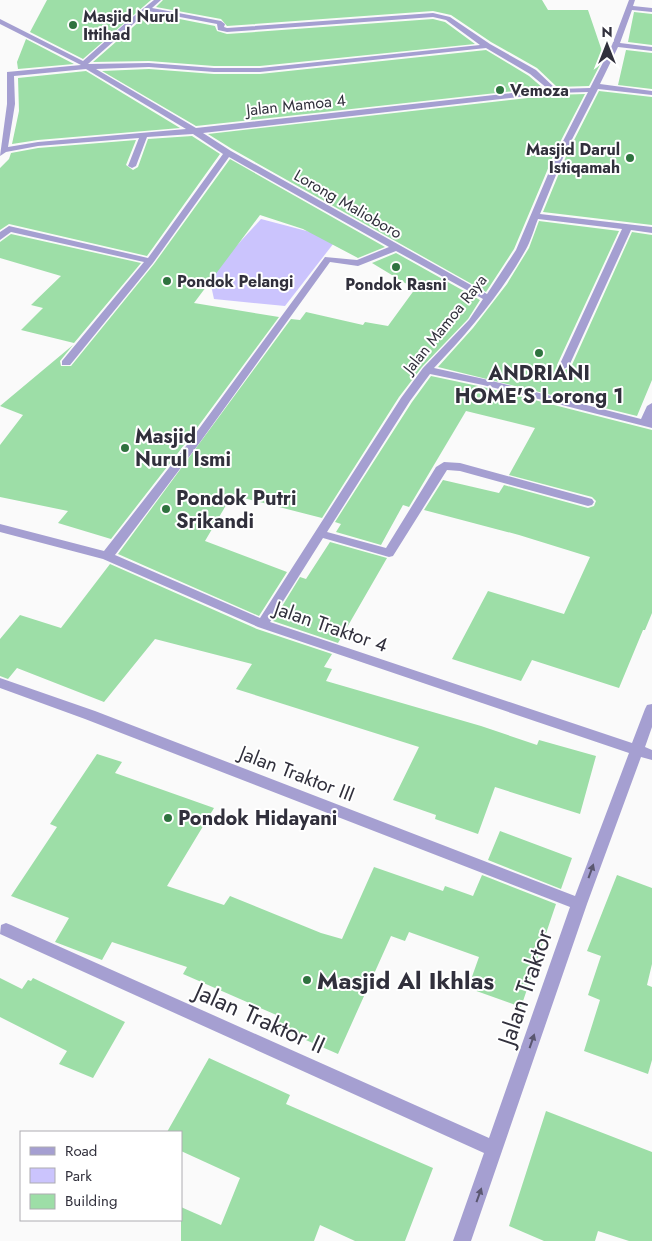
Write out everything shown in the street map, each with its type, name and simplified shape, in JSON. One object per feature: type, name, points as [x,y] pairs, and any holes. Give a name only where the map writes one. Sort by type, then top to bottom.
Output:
[{"type":"street","points":[[86,66],[130,21],[158,0]]},
{"type":"street","points":[[631,4],[652,10]]},
{"type":"street","name":"Jalan Mamoa Raya","points":[[262,624],[405,400],[427,370],[472,322],[522,250],[562,153],[616,45],[631,4]]},
{"type":"street","points":[[147,9],[219,22],[221,24],[220,29],[227,30],[440,16],[448,18],[487,46],[533,72],[554,92]]},
{"type":"street","name":"Lorong Malioboro","points":[[0,21],[86,66],[194,130],[228,153],[489,299]]},
{"type":"street","points":[[616,45],[652,50]]},
{"type":"street","points":[[1,152],[11,116],[13,97],[10,74],[86,66],[149,65],[229,70],[268,70],[487,46]]},
{"type":"street","name":"Jalan Mamoa 4","points":[[1,152],[38,144],[194,130],[594,88],[652,93]]},
{"type":"street","points":[[132,166],[144,135]]},
{"type":"street","points":[[66,363],[150,261],[228,153]]},
{"type":"street","points":[[537,216],[652,230]]},
{"type":"street","points":[[564,366],[628,226]]},
{"type":"street","points":[[0,237],[9,229],[150,261]]},
{"type":"street","points":[[107,556],[194,443],[328,259],[358,263],[395,248]]},
{"type":"street","points":[[427,370],[484,382],[649,424],[652,406]]},
{"type":"street","points":[[321,534],[389,553],[444,466],[460,467],[588,502]]},
{"type":"street","name":"Jalan Traktor 4","points":[[0,528],[107,556],[262,624],[652,755]]},
{"type":"street","name":"Jalan Traktor III","points":[[0,683],[99,719],[579,904]]},
{"type":"street","name":"Jalan Traktor","points":[[462,1241],[579,904],[652,709]]},
{"type":"street","name":"Jalan Traktor II","points":[[6,930],[495,1149]]},
{"type":"green space","points":[[261,219],[337,239],[285,306],[214,299],[210,281],[228,255]]},
{"type":"building","points":[[47,0],[151,0],[83,59],[30,32]]},
{"type":"building","points":[[163,0],[542,0],[548,10],[588,10],[604,57],[589,86],[557,87],[537,68],[491,42],[451,15],[433,11],[227,26],[221,19],[156,7]]},
{"type":"building","points":[[634,12],[652,14],[652,45],[628,42]]},
{"type":"building","points":[[149,13],[215,26],[217,31],[227,34],[433,19],[445,22],[475,44],[260,66],[214,66],[149,61],[93,62]]},
{"type":"building","points":[[26,39],[74,64],[18,69],[17,62]]},
{"type":"building","points":[[486,50],[529,76],[543,88],[196,126],[102,71],[149,69],[214,74],[260,74]]},
{"type":"building","points":[[626,50],[652,53],[652,89],[618,85]]},
{"type":"building","points":[[86,71],[180,128],[38,140],[12,144],[19,111],[18,78]]},
{"type":"building","points":[[599,91],[652,97],[652,225],[543,212],[567,154]]},
{"type":"building","points":[[585,94],[555,152],[514,249],[486,292],[208,134],[554,95]]},
{"type":"building","points":[[192,136],[220,154],[147,256],[9,224],[0,230],[0,168],[9,159],[11,153],[38,148],[136,140],[126,165],[133,170],[138,167],[148,139]]},
{"type":"building","points":[[230,159],[385,247],[358,258],[303,229],[260,215],[194,303],[279,317],[188,440],[111,539],[58,523],[68,511],[0,497],[0,445],[23,415],[0,406],[73,345],[60,361],[61,366],[71,366],[154,264]]},
{"type":"building","points":[[539,221],[619,231],[557,365],[563,371],[571,367],[632,232],[652,235],[652,380],[637,416],[438,367],[473,328],[507,284],[529,248]]},
{"type":"building","points":[[11,234],[141,263],[74,343],[21,330],[43,308],[31,305],[61,276],[0,258],[0,242]]},
{"type":"building","points":[[396,253],[480,300],[468,319],[422,367],[399,397],[322,518],[232,495],[205,541],[287,572],[259,616],[118,554],[291,319],[300,320],[306,312],[363,325],[365,322],[388,326],[415,289],[372,263]]},
{"type":"building","points":[[431,376],[483,387],[652,430],[652,613],[619,688],[532,660],[521,681],[452,659],[488,591],[564,614],[590,557],[519,535],[424,510],[443,480],[499,493],[504,485],[588,508],[594,506],[596,501],[592,497],[509,475],[535,428],[466,411],[409,507],[403,505],[381,545],[336,532],[341,524],[335,522],[412,402]]},
{"type":"building","points":[[330,542],[387,558],[338,643],[273,621],[300,577],[306,579]]},
{"type":"building","points":[[110,564],[257,629],[332,654],[324,667],[332,669],[326,681],[481,726],[537,745],[539,740],[596,756],[580,814],[495,787],[478,834],[435,819],[436,815],[393,800],[419,747],[236,689],[252,664],[155,639],[104,702],[17,668],[8,679],[0,676],[0,639],[20,615],[61,628]]},
{"type":"building","points":[[97,754],[122,762],[115,773],[214,808],[167,886],[224,905],[230,896],[321,933],[342,939],[374,867],[443,891],[445,886],[473,896],[482,875],[556,904],[521,1007],[468,988],[479,957],[409,932],[405,941],[391,936],[338,1054],[276,1027],[281,1017],[183,974],[187,967],[112,942],[102,960],[55,942],[69,918],[11,896],[57,827],[50,824]]},
{"type":"building","points":[[500,831],[572,858],[561,889],[488,860]]},
{"type":"building","points":[[617,875],[652,888],[652,964],[647,985],[652,987],[652,1060],[648,1074],[584,1051],[600,1000],[588,995],[601,956],[587,951]]},
{"type":"building","points":[[0,978],[22,989],[28,980],[31,981],[33,978],[125,1022],[93,1078],[59,1064],[67,1051],[0,1017]]},
{"type":"building","points":[[209,1058],[290,1095],[286,1104],[433,1168],[405,1241],[355,1241],[320,1225],[314,1241],[181,1241],[182,1207],[221,1225],[240,1178],[182,1151],[182,1131],[168,1131]]},
{"type":"building","points":[[546,1111],[652,1152],[652,1241],[629,1241],[598,1231],[595,1241],[544,1241],[509,1226]]},
{"type":"place","name":"Masjid Nurul Ittihad","points":[[73,25]]},
{"type":"place","name":"Vemoza","points":[[500,90]]},
{"type":"place","name":"Masjid Darul Istiqamah","points":[[630,158]]},
{"type":"place","name":"Pondok Rasni","points":[[396,267]]},
{"type":"place","name":"Pondok Pelangi","points":[[167,281]]},
{"type":"place","name":"ANDRIANI HOME'S Lorong 1","points":[[539,353]]},
{"type":"place","name":"Masjid Nurul Ismi","points":[[125,448]]},
{"type":"place","name":"Pondok Putri Srikandi","points":[[166,509]]},
{"type":"place","name":"Pondok Hidayani","points":[[168,818]]},
{"type":"place","name":"Masjid Al Ikhlas","points":[[307,980]]}]
